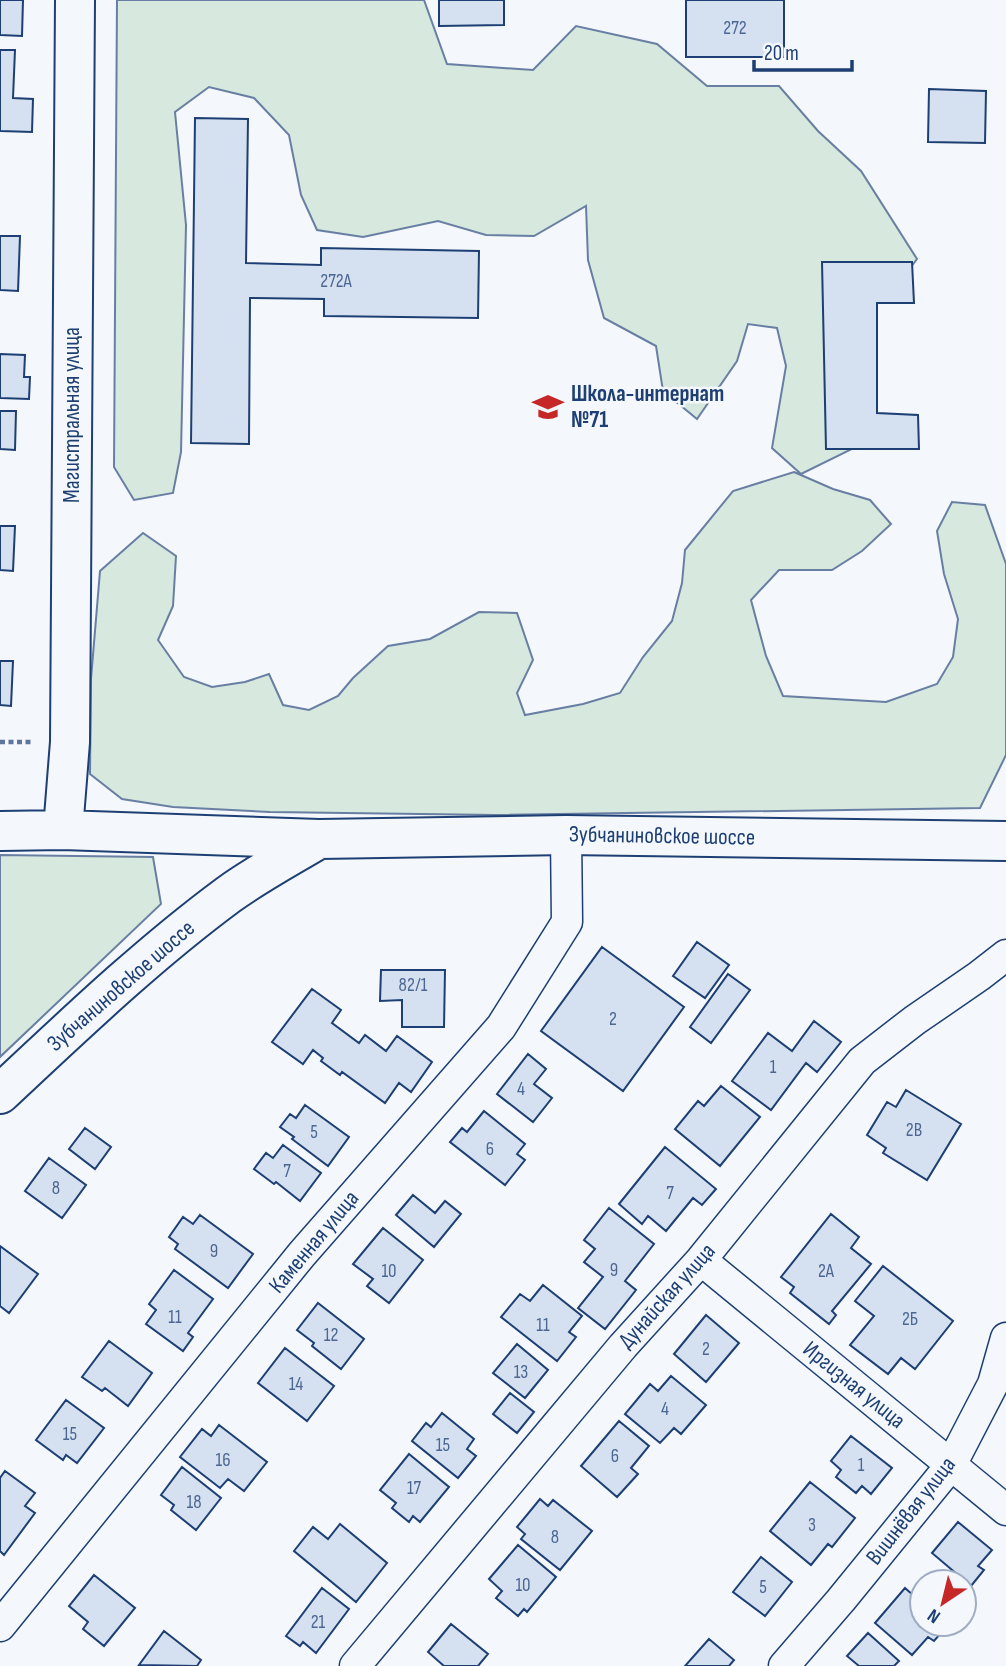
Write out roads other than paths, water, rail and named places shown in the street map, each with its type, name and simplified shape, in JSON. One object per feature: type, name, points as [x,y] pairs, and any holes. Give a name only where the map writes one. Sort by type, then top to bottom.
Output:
[{"type":"main road","name":"Магистральная улица","points":[[63,830],[70,742],[75,0]]},
{"type":"main road","name":"Зубчаниновское шоссе","points":[[0,831],[63,830],[319,839],[566,835],[1006,841]]},
{"type":"main road","name":"Зубчаниновское шоссе","points":[[0,1094],[169,941],[231,893],[319,839]]},
{"type":"street","name":"Каменная улица","points":[[0,1626],[302,1254],[501,1027],[567,922],[566,835]]},
{"type":"street","name":"Дунайская улица","points":[[355,1666],[623,1346],[701,1260],[862,1061],[1006,956]]},
{"type":"street","name":"Иргизная улица","points":[[701,1260],[1006,1510]]},
{"type":"street","name":"Вишнёвая улица","points":[[784,1666],[850,1590],[951,1465],[993,1384],[1006,1338]]},
{"type":"place","name":"Школа-интернат №71","points":[[548,407]]}]
